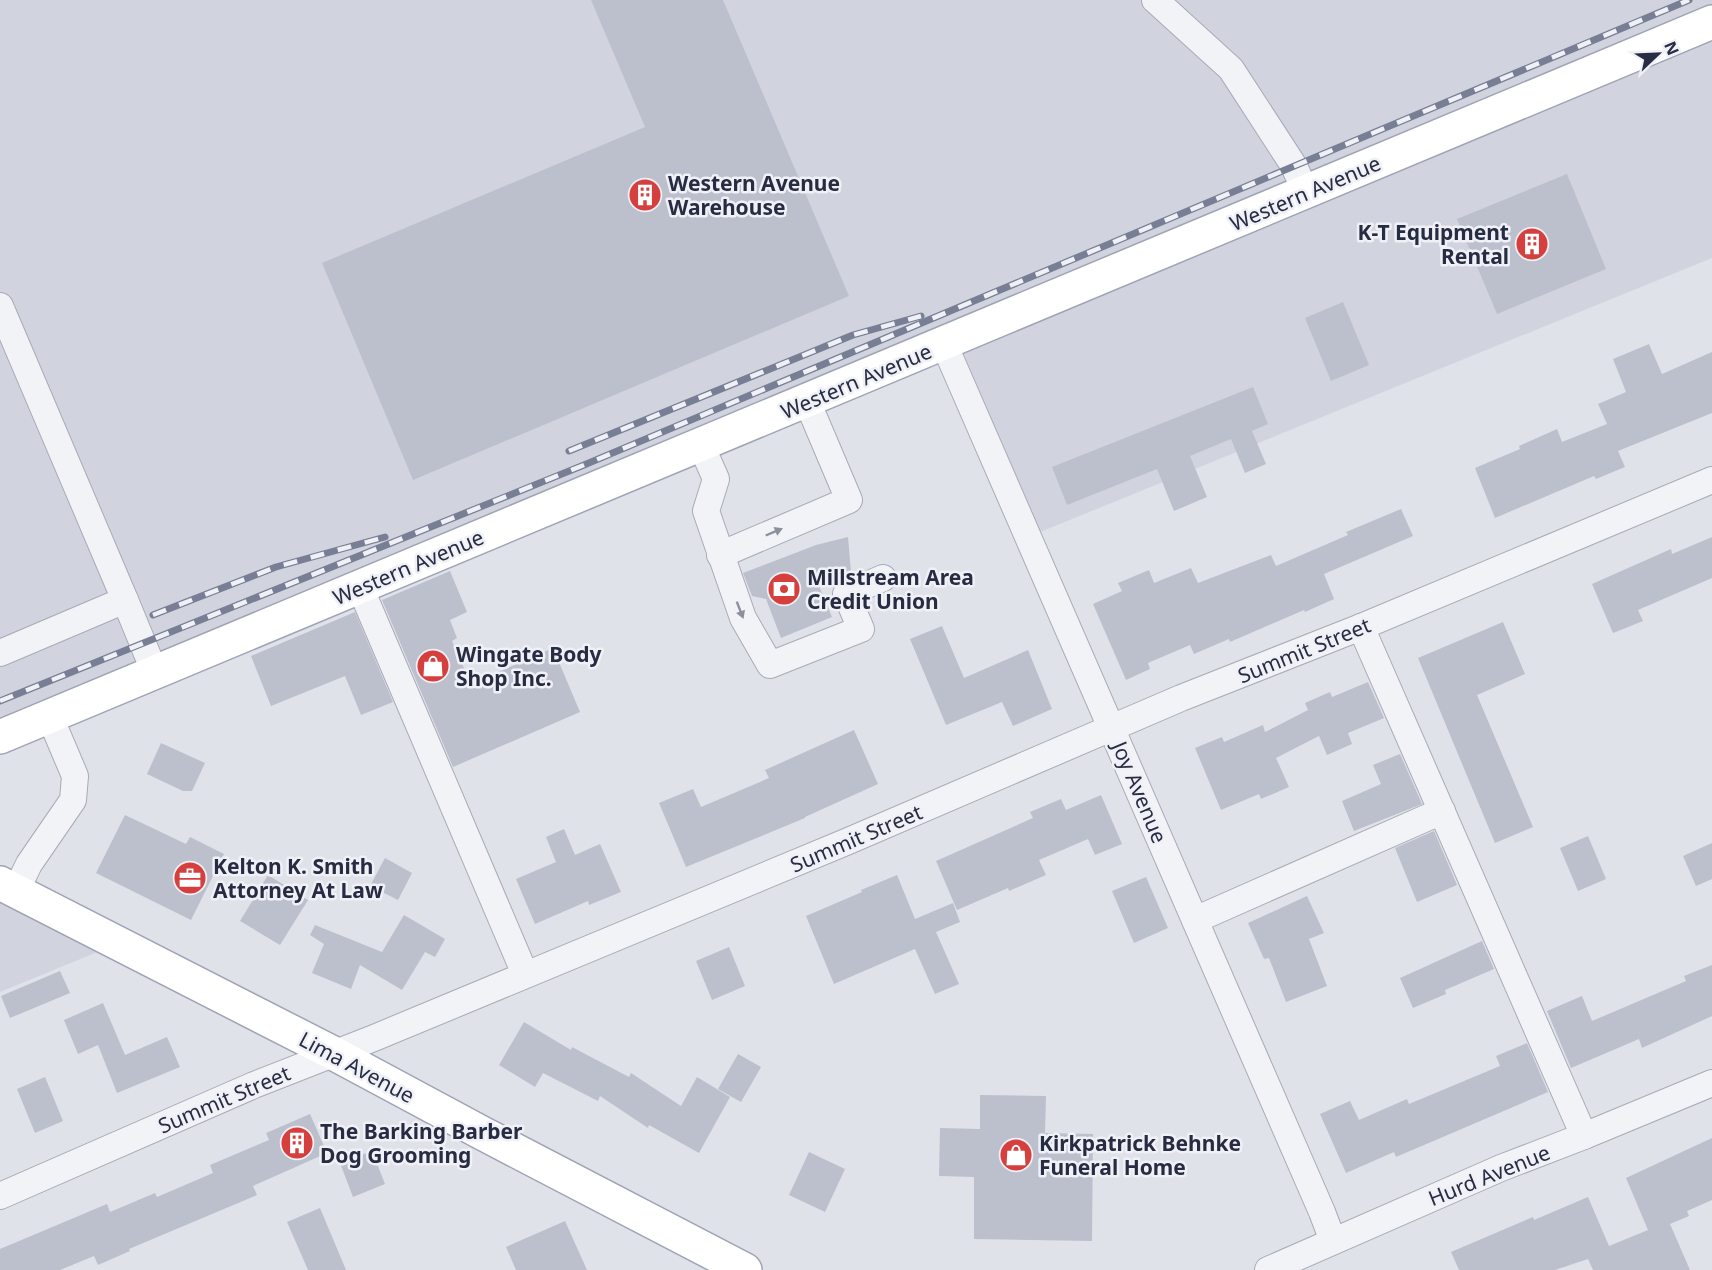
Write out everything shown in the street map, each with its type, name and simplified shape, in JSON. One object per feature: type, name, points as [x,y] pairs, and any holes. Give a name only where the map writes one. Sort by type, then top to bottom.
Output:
[{"type":"main road","name":"Western Avenue","points":[[0,737],[1712,22]]},
{"type":"main road","name":"Lima Avenue","points":[[8,887],[333,1053],[745,1270]]},
{"type":"street","points":[[1155,0],[1231,69],[1294,166],[1306,193]]},
{"type":"street","points":[[0,306],[155,673]]},
{"type":"street","name":"Joy Avenue","points":[[944,344],[1333,1241]]},
{"type":"street","points":[[720,555],[849,500],[807,401]]},
{"type":"street","points":[[701,445],[716,479],[706,511],[742,618],[770,665],[861,629],[846,594],[883,578]]},
{"type":"street","name":"Summit Street","points":[[0,1196],[254,1085],[374,1038],[846,842],[1181,698],[1361,627],[1712,480]]},
{"type":"street","points":[[360,588],[525,974]]},
{"type":"street","points":[[0,653],[125,600]]},
{"type":"street","points":[[1361,627],[1584,1136]]},
{"type":"street","points":[[8,887],[29,864],[73,800],[75,776],[50,717]]},
{"type":"street","points":[[1195,920],[1442,811]]},
{"type":"street","name":"Hurd Avenue","points":[[1268,1270],[1501,1168],[1712,1083]]},
{"type":"shaded area","points":[[0,0],[1712,0],[1712,258],[1028,537],[944,345],[0,737]]},
{"type":"shaded area","points":[[0,883],[117,944],[0,992]]},
{"type":"building","name":"Western Avenue Warehouse","points":[[591,0],[723,0],[849,296],[413,480],[322,263],[645,127]]},
{"type":"building","name":"K-T Equipment Rental","points":[[1567,174],[1606,269],[1497,314],[1457,219]]},
{"type":"building","points":[[1343,302],[1369,365],[1331,381],[1305,318]]},
{"type":"building","points":[[1649,344],[1662,374],[1712,352],[1712,413],[1618,451],[1625,467],[1596,479],[1594,476],[1495,518],[1475,468],[1520,449],[1519,446],[1557,429],[1562,442],[1607,424],[1598,404],[1626,392],[1613,359]]},
{"type":"building","points":[[1253,387],[1268,424],[1252,431],[1266,464],[1245,473],[1231,439],[1190,456],[1207,497],[1174,511],[1157,469],[1067,505],[1052,467]]},
{"type":"building","points":[[1401,509],[1413,536],[1324,574],[1334,599],[1230,642],[1229,639],[1194,654],[1190,645],[1148,663],[1150,669],[1126,680],[1093,604],[1122,591],[1118,583],[1149,570],[1154,583],[1191,568],[1198,583],[1271,555],[1276,566],[1348,535],[1346,532]]},
{"type":"building","name":"Millstream Area Credit Union","points":[[848,537],[851,572],[817,581],[832,617],[781,638],[766,599],[752,596],[743,573],[816,545]]},
{"type":"building","points":[[1712,537],[1712,578],[1638,610],[1643,621],[1613,633],[1592,584],[1671,549],[1672,554]]},
{"type":"building","name":"Wingate Body Shop Inc.","points":[[450,571],[467,612],[450,620],[457,638],[452,641],[471,684],[553,648],[580,712],[453,767],[382,600]]},
{"type":"building","points":[[355,612],[393,702],[361,715],[345,676],[271,706],[251,656]]},
{"type":"building","points":[[1503,622],[1525,674],[1477,695],[1533,827],[1495,843],[1418,658]]},
{"type":"building","points":[[942,626],[964,678],[1028,650],[1052,709],[1013,726],[1002,702],[946,725],[910,639]]},
{"type":"building","points":[[1368,682],[1384,718],[1348,733],[1352,744],[1327,755],[1319,736],[1276,758],[1289,787],[1261,799],[1259,794],[1221,810],[1195,748],[1222,737],[1224,742],[1263,725],[1265,732],[1308,710],[1305,703],[1330,692],[1332,697]]},
{"type":"building","points":[[854,730],[878,784],[805,818],[686,867],[659,803],[693,789],[701,807],[769,778],[765,770]]},
{"type":"building","points":[[161,743],[205,763],[192,791],[183,791],[147,774]]},
{"type":"building","points":[[1400,754],[1422,804],[1354,831],[1342,801],[1381,784],[1373,765]]},
{"type":"building","points":[[1101,795],[1122,844],[1095,855],[1088,839],[1039,860],[1046,875],[1009,891],[1008,888],[957,910],[936,861],[1033,818],[1030,812],[1061,799],[1066,810]]},
{"type":"building","points":[[125,815],[186,844],[190,837],[224,854],[191,920],[96,873]]},
{"type":"building","points":[[564,829],[575,855],[600,844],[621,892],[589,905],[588,901],[535,924],[516,879],[556,862],[546,837]]},
{"type":"building","points":[[1434,831],[1457,885],[1417,902],[1395,848]]},
{"type":"building","points":[[1588,836],[1606,879],[1578,891],[1560,848]]},
{"type":"building","points":[[1712,843],[1712,879],[1696,886],[1683,856]]},
{"type":"building","points":[[385,858],[412,873],[398,900],[370,886]]},
{"type":"building","points":[[268,875],[308,900],[280,945],[240,921]]},
{"type":"building","points":[[897,875],[915,919],[953,903],[960,922],[936,932],[959,984],[935,994],[915,949],[834,984],[806,916]]},
{"type":"building","points":[[1146,877],[1168,928],[1134,943],[1112,891]]},
{"type":"building","points":[[1307,896],[1324,933],[1309,939],[1327,986],[1286,1002],[1269,958],[1264,959],[1248,923]]},
{"type":"building","points":[[404,915],[445,939],[435,957],[425,952],[402,990],[360,965],[351,989],[312,973],[324,944],[310,935],[315,925],[382,952]]},
{"type":"building","points":[[1482,941],[1494,969],[1445,990],[1446,994],[1413,1008],[1400,978]]},
{"type":"building","points":[[729,947],[745,986],[712,1000],[696,961]]},
{"type":"building","points":[[1712,965],[1712,1016],[1642,1048],[1639,1039],[1571,1068],[1547,1011],[1582,996],[1592,1021],[1686,981],[1684,976]]},
{"type":"building","points":[[60,971],[70,993],[10,1018],[1,996]]},
{"type":"building","points":[[103,1003],[125,1055],[167,1037],[180,1067],[117,1093],[98,1045],[78,1054],[64,1020]]},
{"type":"building","points":[[524,1022],[571,1050],[572,1047],[629,1077],[631,1073],[681,1106],[697,1077],[730,1097],[699,1153],[649,1125],[648,1128],[600,1096],[598,1101],[543,1073],[535,1087],[499,1065]]},
{"type":"building","points":[[1527,1043],[1548,1092],[1396,1157],[1394,1152],[1346,1173],[1320,1114],[1350,1101],[1359,1120],[1407,1099],[1409,1104],[1500,1066],[1496,1056]]},
{"type":"building","points":[[738,1054],[761,1067],[741,1102],[718,1089]]},
{"type":"building","points":[[45,1077],[63,1121],[35,1133],[17,1089]]},
{"type":"building","name":"Kirkpatrick Behnke Funeral Home","points":[[980,1095],[1046,1096],[1045,1133],[1093,1134],[1092,1241],[974,1239],[974,1177],[939,1176],[940,1128],[980,1129]]},
{"type":"building","points":[[310,1114],[327,1153],[253,1186],[257,1195],[129,1249],[130,1251],[98,1265],[94,1256],[60,1270],[0,1270],[0,1249],[107,1204],[110,1212],[155,1193],[157,1197],[213,1173],[210,1165],[269,1140],[266,1133]]},
{"type":"building","points":[[1712,1138],[1712,1200],[1687,1211],[1689,1216],[1670,1224],[1690,1270],[1593,1270],[1588,1259],[1555,1270],[1459,1270],[1451,1252],[1533,1217],[1534,1220],[1588,1197],[1609,1246],[1648,1230],[1626,1178]]},
{"type":"building","points":[[372,1151],[385,1184],[353,1197],[340,1163]]},
{"type":"building","points":[[809,1152],[845,1169],[825,1212],[789,1195]]},
{"type":"building","points":[[320,1208],[346,1270],[308,1270],[287,1222]]},
{"type":"building","points":[[565,1221],[587,1270],[516,1270],[506,1247]]},
{"type":"railway","points":[[0,701],[584,465],[1689,0]]},
{"type":"railway","points":[[569,451],[853,335],[921,316]]},
{"type":"railway","points":[[153,615],[276,567],[385,537]]},
{"type":"place","name":"Western Avenue Warehouse","points":[[645,195]]},
{"type":"place","name":"K-T Equipment Rental","points":[[1532,244]]},
{"type":"place","name":"Millstream Area Credit Union","points":[[784,589]]},
{"type":"place","name":"Wingate Body Shop Inc.","points":[[433,666]]},
{"type":"place","name":"Kelton K. Smith Attorney At Law","points":[[190,878]]},
{"type":"place","name":"The Barking Barber Dog Grooming","points":[[297,1143]]},
{"type":"place","name":"Kirkpatrick Behnke Funeral Home","points":[[1016,1155]]}]
